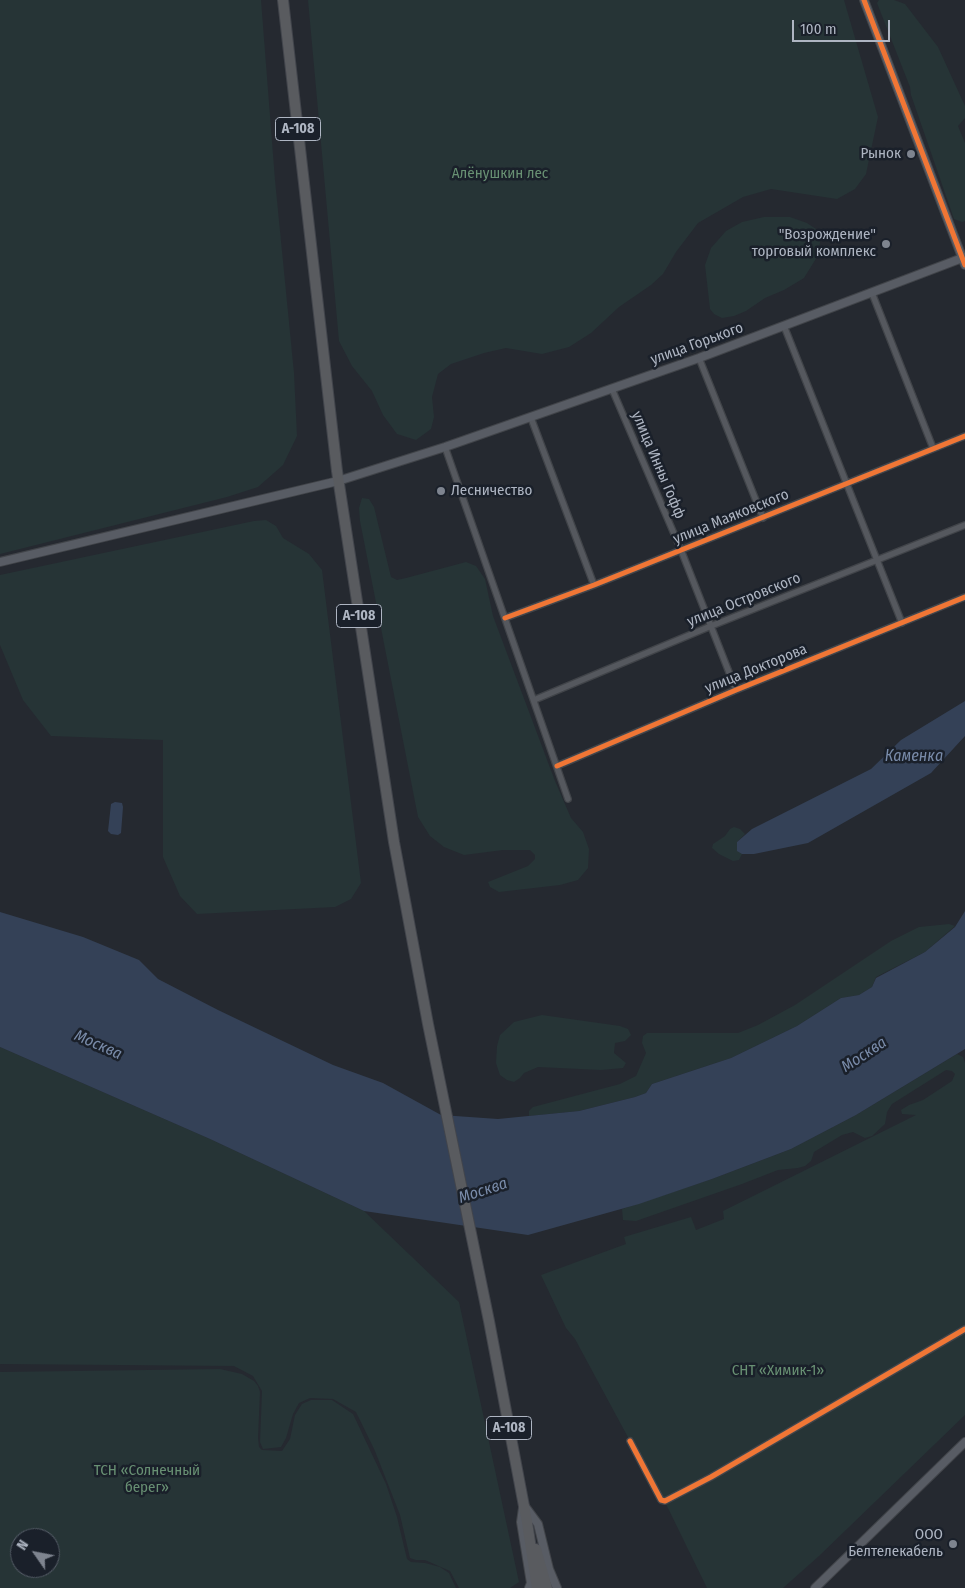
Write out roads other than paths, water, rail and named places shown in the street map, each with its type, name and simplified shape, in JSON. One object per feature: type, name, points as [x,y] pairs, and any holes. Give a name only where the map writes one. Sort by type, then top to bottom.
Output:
[{"type":"highway","name":"А-108","points":[[283,0],[338,481],[394,842],[428,1024],[489,1321],[527,1522],[537,1588]]},
{"type":"highway","name":"А-108","points":[[527,1522],[547,1588]]},
{"type":"main road","points":[[864,0],[964,260]]},
{"type":"main road","name":"улица Горького","points":[[0,562],[338,481],[531,418],[964,260]]},
{"type":"main road","points":[[815,1588],[965,1442]]},
{"type":"main road","points":[[523,1504],[521,1522],[532,1583],[529,1588]]},
{"type":"main road","points":[[523,1504],[538,1524],[549,1569],[557,1588]]},
{"type":"street","points":[[872,293],[933,448]]},
{"type":"street","points":[[784,326],[902,623]]},
{"type":"street","points":[[699,358],[763,518]]},
{"type":"street","name":"улица Инны Гофф","points":[[612,389],[681,550],[736,690]]},
{"type":"street","points":[[531,418],[594,585]]},
{"type":"street","name":"улица Маяковского","points":[[505,618],[594,585],[965,436]]},
{"type":"street","points":[[446,447],[568,799]]},
{"type":"street","name":"улица Островского","points":[[534,700],[711,626],[965,525]]},
{"type":"street","name":"улица Докторова","points":[[557,766],[736,690],[965,597]]},
{"type":"street","points":[[630,1441],[661,1500],[665,1501],[712,1477],[965,1329]]},
{"type":"water","name":"Каменка","points":[[965,701],[965,736],[931,773],[808,843],[754,854],[742,854],[737,851],[737,842],[752,829],[871,769],[901,740]]},
{"type":"water","points":[[115,802],[122,803],[123,807],[121,833],[118,835],[111,834],[108,831],[111,804]]},
{"type":"water","name":"Москва","points":[[965,911],[965,1049],[856,1115],[791,1149],[639,1204],[528,1235],[364,1211],[210,1139],[0,1047],[0,912],[83,937],[139,960],[158,979],[218,1010],[333,1065],[383,1083],[441,1115],[498,1119],[579,1111],[635,1097],[646,1093],[652,1084],[731,1058],[797,1026],[841,998],[859,995],[872,987],[876,978],[925,952],[955,927]]},
{"type":"place","name":"Рынок","points":[[911,154]]},
{"type":"place","name":"\"Возрождение\" торговый комплекс","points":[[886,244]]},
{"type":"place","name":"Лесничество","points":[[441,491]]},
{"type":"place","name":"ООО Белтелекабель","points":[[953,1544]]},
{"type":"park label","name":"Алёнушкин лес","points":[[500,174]]},
{"type":"park label","name":"СНТ «Химик-1»","points":[[778,1371]]},
{"type":"park label","name":"ТСН «Солнечный берег»","points":[[147,1480]]}]
